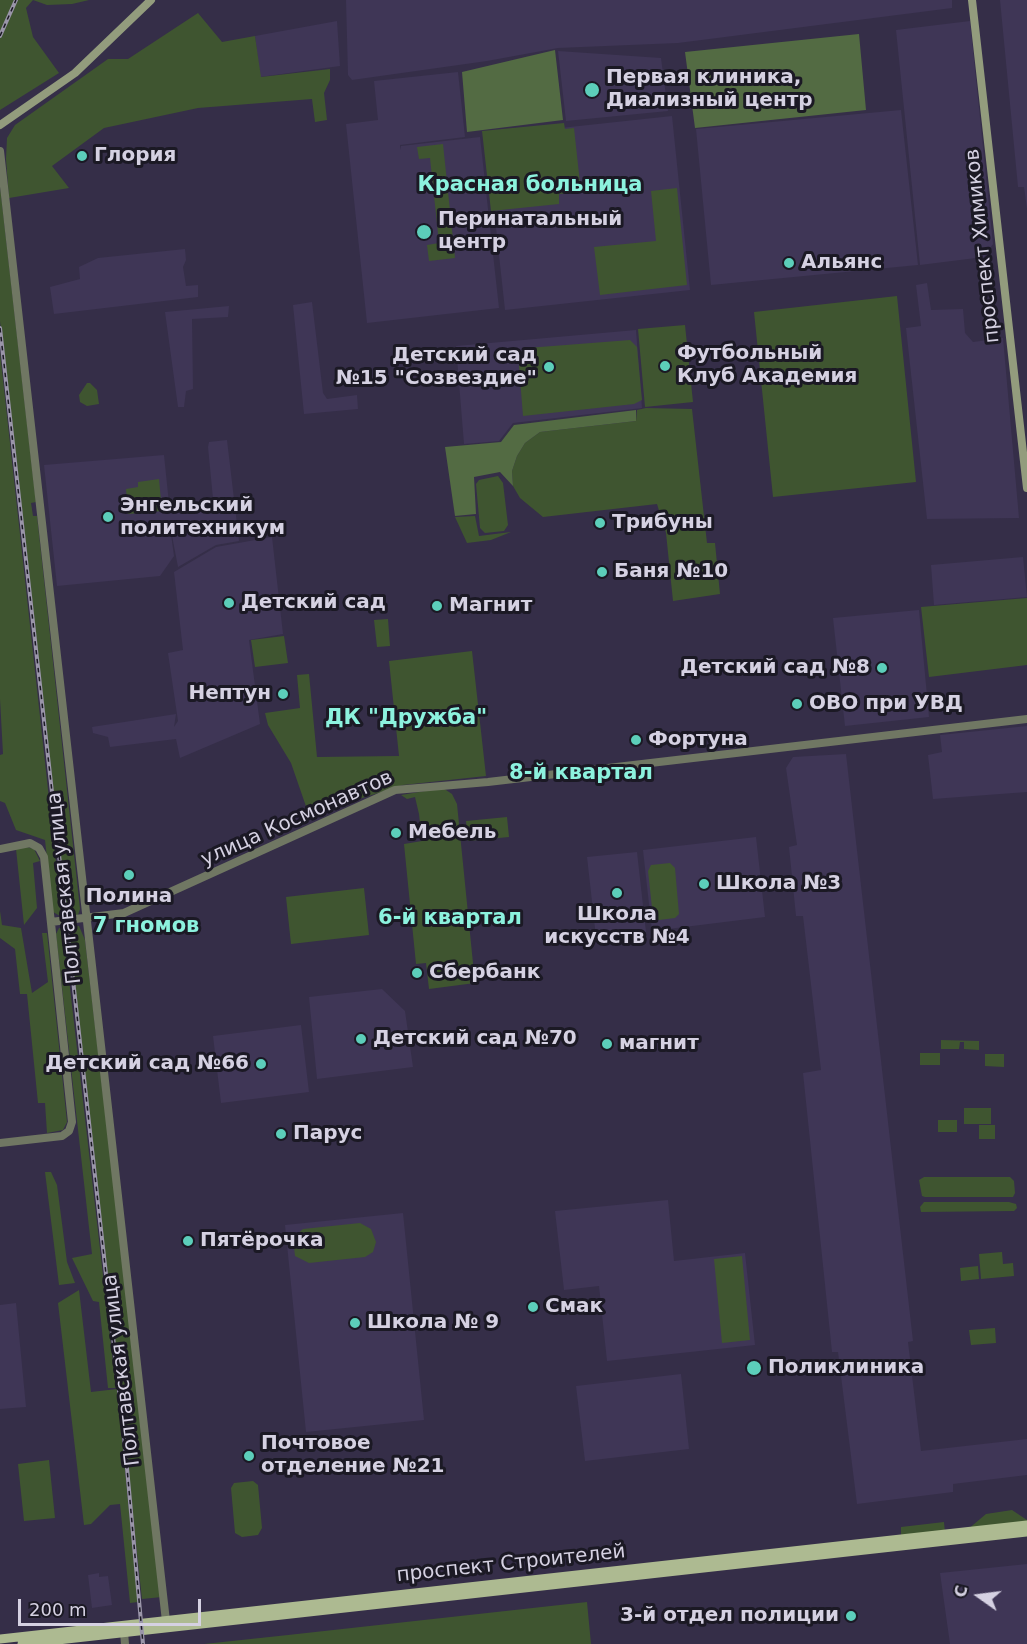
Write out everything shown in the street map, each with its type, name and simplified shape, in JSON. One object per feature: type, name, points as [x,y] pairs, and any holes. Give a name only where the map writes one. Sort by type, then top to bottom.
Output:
[{"type":"main road","points":[[0,125],[75,73],[152,0]]},
{"type":"main road","name":"проспект Химиков","points":[[972,0],[1027,488]]},
{"type":"main road","name":"проспект Строителей","points":[[0,1639],[123,1629],[1027,1525]]},
{"type":"main road","name":"проспект Строителей","points":[[22,1644],[166,1621],[1027,1532]]},
{"type":"street","name":"Полтавская улица","points":[[0,151],[166,1621]]},
{"type":"street","name":"улица Космонавтов","points":[[51,922],[124,913],[395,790],[478,783],[1027,719]]},
{"type":"street","name":"Полтавская улица","points":[[0,849],[30,843],[39,848],[44,857],[72,1122],[69,1131],[62,1136],[0,1143]]},
{"type":"street","points":[[123,1629],[125,1644]]},
{"type":"shaded area","points":[[346,0],[952,0],[952,8],[678,43],[558,48],[487,61],[352,80],[348,75]]},
{"type":"shaded area","points":[[1000,0],[1027,0],[1027,209],[1024,187],[1018,187]]},
{"type":"shaded area","points":[[337,21],[340,66],[260,77],[255,36]]},
{"type":"shaded area","points":[[970,21],[993,244],[984,257],[920,265],[896,30]]},
{"type":"shaded area","name":"Первая клиника, Диализный центр","points":[[558,51],[661,58],[668,111],[566,121]]},
{"type":"shaded area","name":"Перинатальный центр","points":[[458,72],[465,137],[400,145],[400,150],[401,146],[480,137],[499,308],[367,323],[346,124],[378,120],[374,81]]},
{"type":"shaded area","points":[[901,110],[918,265],[711,285],[696,129]]},
{"type":"shaded area","points":[[672,116],[690,290],[505,310],[486,136]]},
{"type":"shaded area","points":[[185,249],[186,260],[183,267],[186,286],[198,285],[198,297],[54,314],[50,287],[80,279],[79,267],[98,258]]},
{"type":"shaded area","points":[[927,283],[931,310],[963,309],[965,333],[973,342],[1003,338],[1019,518],[927,519],[906,328],[921,326],[916,285]]},
{"type":"shaded area","points":[[312,302],[323,393],[327,399],[357,395],[358,409],[304,414],[293,305]]},
{"type":"shaded area","points":[[229,306],[228,317],[192,319],[193,389],[186,391],[184,407],[178,407],[165,312]]},
{"type":"shaded area","name":"Детский сад №15 \"Созвездие\"","points":[[636,330],[642,408],[513,423],[499,441],[464,444],[456,346]]},
{"type":"shaded area","name":"Энгельский политехникум","points":[[227,440],[239,541],[216,545],[178,567],[169,520],[174,556],[160,576],[57,586],[44,465],[164,455],[170,513],[214,509],[208,447],[209,442]]},
{"type":"shaded area","points":[[272,537],[283,634],[249,640],[260,724],[180,758],[176,739],[110,747],[108,737],[93,733],[92,727],[176,714],[174,727],[178,721],[168,653],[183,650],[174,572],[216,547]]},
{"type":"shaded area","points":[[1023,557],[1027,597],[934,605],[931,565]]},
{"type":"shaded area","name":"Детский сад №8","points":[[919,610],[929,717],[845,726],[833,618]]},
{"type":"shaded area","points":[[1027,726],[1027,792],[933,799],[928,755],[942,752],[940,735]]},
{"type":"shaded area","points":[[846,754],[913,1341],[908,1342],[921,1451],[1027,1439],[1027,1475],[953,1484],[953,1492],[857,1504],[838,1352],[832,1352],[803,1073],[821,1070],[803,916],[796,916],[789,847],[797,845],[786,768],[793,757]]},
{"type":"shaded area","name":"Школа №3","points":[[756,837],[765,917],[652,931],[643,850]]},
{"type":"shaded area","name":"Школа искусств №4","points":[[637,852],[646,932],[619,935],[618,930],[605,931],[605,936],[596,937],[587,857]]},
{"type":"shaded area","name":"Детский сад №70","points":[[382,989],[405,1011],[413,1067],[317,1079],[309,997]]},
{"type":"shaded area","name":"Детский сад №66","points":[[301,1025],[309,1092],[221,1103],[213,1036]]},
{"type":"shaded area","points":[[668,1200],[674,1261],[745,1253],[755,1345],[607,1361],[599,1286],[564,1290],[555,1211]]},
{"type":"shaded area","name":"Школа № 9","points":[[403,1213],[424,1420],[306,1432],[285,1225]]},
{"type":"shaded area","points":[[16,1303],[26,1407],[0,1409],[0,1305]]},
{"type":"shaded area","points":[[681,1374],[689,1449],[585,1461],[576,1386]]},
{"type":"shaded area","points":[[1027,1564],[1027,1644],[950,1644],[940,1573]]},
{"type":"shaded area","points":[[99,1573],[99,1577],[108,1576],[112,1605],[92,1608],[88,1575]]},
{"type":"green space","points":[[0,0],[33,0],[26,8],[33,37],[59,73],[0,110]]},
{"type":"green space","points":[[33,0],[89,0],[72,4],[47,5]]},
{"type":"green space","points":[[198,13],[222,42],[255,36],[261,77],[330,69],[330,80],[324,93],[327,120],[315,122],[312,99],[198,108],[104,128],[52,166],[69,188],[9,198],[7,138],[15,125],[108,59],[128,59]]},
{"type":"green space","points":[[859,34],[866,110],[695,128],[685,52]]},
{"type":"green space","points":[[555,50],[563,120],[467,132],[462,72]]},
{"type":"green space","points":[[564,123],[565,129],[574,128],[581,192],[559,194],[559,204],[491,211],[482,131]]},
{"type":"green space","points":[[443,144],[455,258],[429,261],[427,245],[439,243],[430,158],[419,159],[417,147]]},
{"type":"green space","points":[[0,186],[36,502],[31,503],[33,516],[37,516],[80,909],[78,915],[67,916],[0,321]]},
{"type":"green space","points":[[677,188],[687,285],[600,295],[594,247],[656,241],[651,191]]},
{"type":"green space","points":[[897,296],[916,482],[773,497],[754,312]]},
{"type":"green space","name":"Футбольный Клуб Академия","points":[[685,325],[693,402],[645,407],[638,329]]},
{"type":"green space","points":[[630,340],[637,347],[642,400],[634,404],[523,416],[518,354],[527,348]]},
{"type":"green space","points":[[0,352],[62,917],[53,912],[45,840],[16,830],[5,803],[0,801],[0,755],[3,754],[0,699]]},
{"type":"green space","points":[[87,383],[97,390],[99,404],[87,406],[80,402],[79,395]]},
{"type":"green space","points":[[646,408],[692,409],[707,543],[715,543],[720,594],[673,601],[666,533],[657,504],[543,517],[520,498],[513,486],[512,471],[517,456],[525,443],[540,432],[636,421],[637,410]]},
{"type":"green space","points":[[636,410],[636,421],[540,432],[525,443],[517,456],[512,471],[513,486],[500,472],[474,477],[476,514],[455,516],[445,447],[501,442],[514,425]]},
{"type":"green space","points":[[498,476],[503,483],[508,525],[504,531],[485,533],[480,528],[476,484],[479,480]]},
{"type":"green space","points":[[159,479],[162,511],[128,514],[126,489],[138,487],[138,482]]},
{"type":"green space","points":[[475,516],[479,536],[511,532],[491,540],[467,543],[455,517]]},
{"type":"green space","points":[[1027,598],[1027,665],[929,677],[921,607]]},
{"type":"green space","points":[[388,619],[390,646],[377,647],[374,620]]},
{"type":"green space","points":[[284,636],[288,663],[255,667],[251,640]]},
{"type":"green space","points":[[472,651],[486,776],[403,785],[309,815],[291,763],[268,725],[265,713],[300,708],[297,675],[309,674],[317,757],[399,756],[389,661]]},
{"type":"green space","points":[[443,788],[452,794],[457,804],[475,983],[429,989],[426,963],[416,964],[404,844],[422,841],[419,814],[415,797],[407,799],[401,795]]},
{"type":"green space","points":[[507,817],[509,837],[468,841],[466,821]]},
{"type":"green space","points":[[27,847],[34,849],[40,861],[33,863],[37,908],[24,925],[16,849]]},
{"type":"green space","points":[[670,863],[675,868],[679,914],[675,918],[659,920],[653,917],[648,871],[651,865]]},
{"type":"green space","points":[[364,888],[369,935],[291,944],[286,897]]},
{"type":"green space","points":[[0,911],[2,925],[21,928],[32,993],[48,982],[42,933],[47,933],[67,1122],[63,1130],[47,1133],[45,1103],[38,1103],[27,994],[20,994],[15,949],[0,938]]},
{"type":"green space","points":[[68,926],[79,926],[85,940],[162,1597],[142,1599]]},
{"type":"green space","points":[[63,927],[116,1388],[108,1388],[99,1302],[93,1301],[72,1258],[92,1254],[56,934],[59,928]]},
{"type":"green space","points":[[941,1040],[979,1041],[979,1050],[964,1049],[964,1042],[960,1042],[959,1049],[941,1049]]},
{"type":"green space","points":[[920,1053],[940,1053],[940,1065],[920,1065]]},
{"type":"green space","points":[[985,1054],[1004,1054],[1004,1067],[985,1066]]},
{"type":"green space","points":[[964,1108],[991,1108],[991,1124],[964,1124]]},
{"type":"green space","points":[[938,1120],[957,1120],[957,1132],[938,1132]]},
{"type":"green space","points":[[979,1125],[995,1125],[995,1139],[979,1139]]},
{"type":"green space","points":[[45,1172],[51,1172],[57,1185],[67,1262],[75,1283],[59,1285]]},
{"type":"green space","points":[[924,1177],[1010,1177],[1014,1181],[1015,1193],[1013,1197],[925,1197],[922,1196],[919,1180]]},
{"type":"green space","points":[[924,1202],[1009,1202],[1016,1204],[1017,1208],[1014,1211],[921,1212],[920,1207]]},
{"type":"green space","points":[[360,1223],[371,1229],[376,1242],[373,1252],[365,1257],[309,1263],[295,1256],[293,1238],[303,1229]]},
{"type":"green space","points":[[1002,1252],[1003,1264],[1013,1263],[1014,1276],[981,1279],[979,1254]]},
{"type":"green space","points":[[742,1256],[750,1340],[722,1343],[714,1259]]},
{"type":"green space","points":[[978,1266],[979,1279],[961,1281],[960,1268]]},
{"type":"green space","points":[[79,1290],[91,1392],[117,1389],[138,1602],[130,1603],[120,1504],[110,1505],[91,1524],[84,1525],[58,1303]]},
{"type":"green space","points":[[995,1328],[996,1343],[971,1345],[969,1330]]},
{"type":"green space","points":[[49,1460],[55,1518],[24,1521],[18,1464]]},
{"type":"green space","points":[[253,1481],[258,1485],[262,1528],[258,1535],[242,1537],[235,1533],[231,1488],[234,1483]]},
{"type":"green space","points":[[1012,1510],[1027,1520],[1027,1524],[967,1530],[986,1514]]},
{"type":"green space","points":[[944,1522],[945,1533],[901,1537],[901,1527]]},
{"type":"green space","points":[[587,1602],[591,1644],[204,1644],[288,1635]]},
{"type":"railway","points":[[0,36],[16,0]]},
{"type":"railway","points":[[0,328],[124,1435],[143,1644]]},
{"type":"place","name":"Первая клиника, Диализный центр","points":[[592,90]]},
{"type":"place","name":"Глория","points":[[82,156]]},
{"type":"place","name":"Перинатальный центр","points":[[424,232]]},
{"type":"place","name":"Альянс","points":[[789,263]]},
{"type":"place","name":"Футбольный Клуб Академия","points":[[665,366]]},
{"type":"place","name":"Детский сад №15 \"Созвездие\"","points":[[549,367]]},
{"type":"place","name":"Энгельский политехникум","points":[[108,517]]},
{"type":"place","name":"Трибуны","points":[[600,523]]},
{"type":"place","name":"Баня №10","points":[[602,572]]},
{"type":"place","name":"Детский сад","points":[[229,603]]},
{"type":"place","name":"Магнит","points":[[437,606]]},
{"type":"place","name":"Детский сад №8","points":[[882,668]]},
{"type":"place","name":"Нептун","points":[[283,694]]},
{"type":"place","name":"ОВО при УВД","points":[[797,704]]},
{"type":"place","name":"Фортуна","points":[[636,740]]},
{"type":"place","name":"Мебель","points":[[396,833]]},
{"type":"place","name":"Полина","points":[[129,875]]},
{"type":"place","name":"Школа №3","points":[[704,884]]},
{"type":"place","name":"Школа искусств №4","points":[[617,893]]},
{"type":"place","name":"Сбербанк","points":[[417,973]]},
{"type":"place","name":"Детский сад №70","points":[[361,1039]]},
{"type":"place","name":"магнит","points":[[607,1044]]},
{"type":"place","name":"Детский сад №66","points":[[261,1064]]},
{"type":"place","name":"Парус","points":[[281,1134]]},
{"type":"place","name":"Пятёрочка","points":[[188,1241]]},
{"type":"place","name":"Смак","points":[[533,1307]]},
{"type":"place","name":"Школа № 9","points":[[355,1323]]},
{"type":"place","name":"Поликлиника","points":[[754,1368]]},
{"type":"place","name":"Почтовое отделение №21","points":[[249,1456]]},
{"type":"place","name":"3-й отдел полиции","points":[[851,1616]]},
{"type":"district","name":"Красная больница","points":[[530,186]]},
{"type":"district","name":"ДК \"Дружба\"","points":[[406,719]]},
{"type":"district","name":"8-й квартал","points":[[581,774]]},
{"type":"district","name":"6-й квартал","points":[[450,919]]},
{"type":"district","name":"7 гномов","points":[[146,927]]}]
